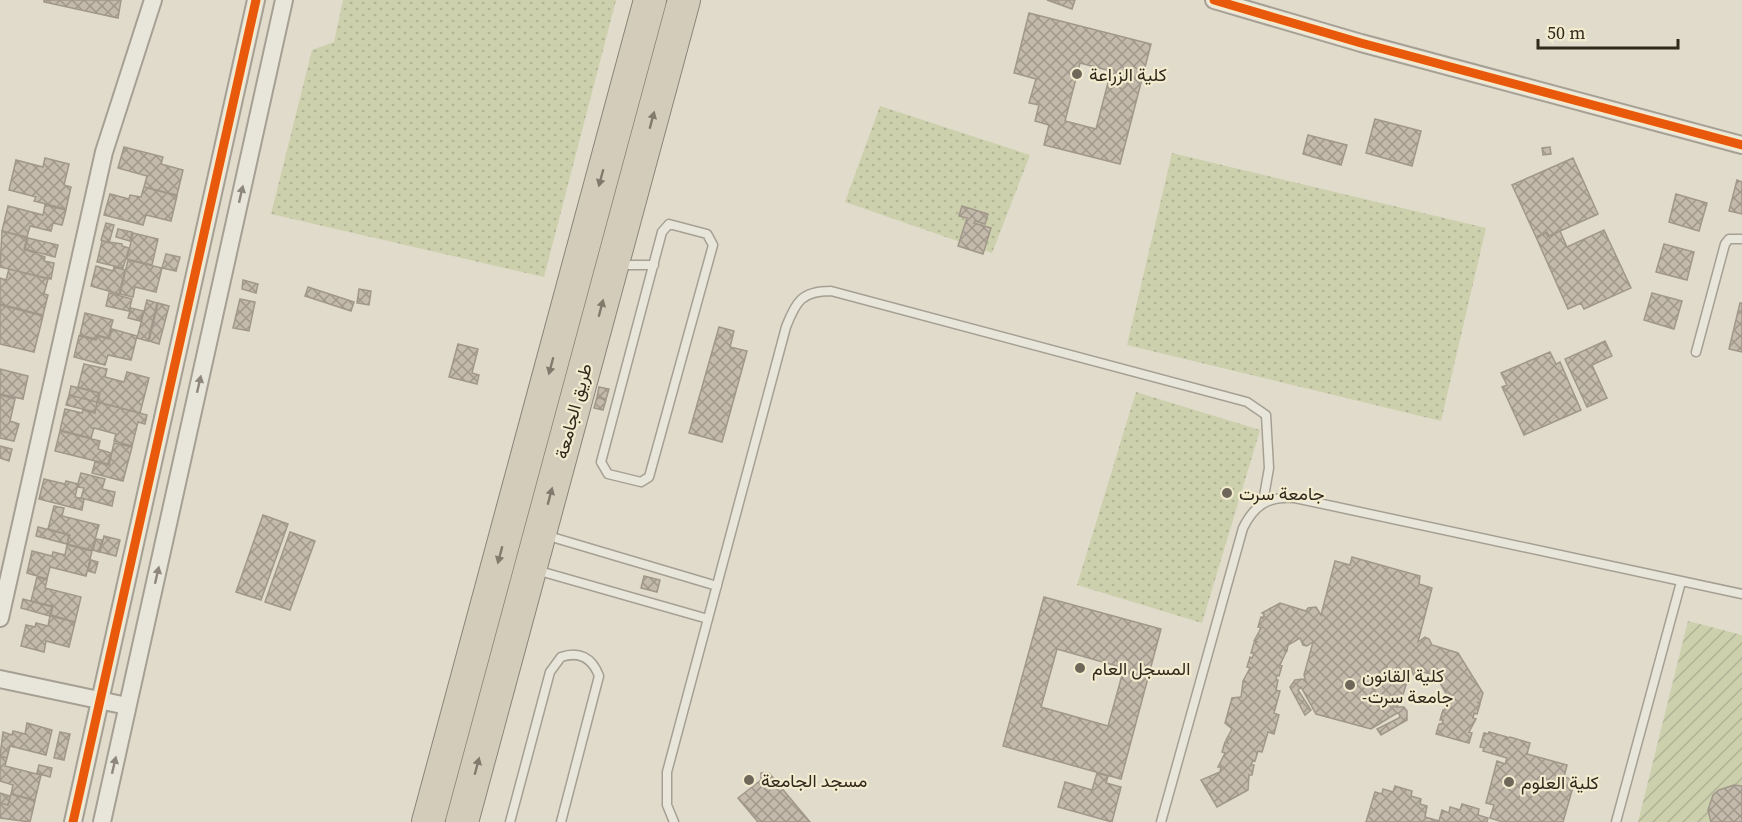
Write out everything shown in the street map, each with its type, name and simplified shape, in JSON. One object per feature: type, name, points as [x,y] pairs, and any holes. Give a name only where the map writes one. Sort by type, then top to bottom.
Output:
[{"type":"highway","name":"طريق الجامعة","points":[[428,822],[650,0]]},
{"type":"highway","name":"طريق الجامعة","points":[[462,822],[684,0]]},
{"type":"street","points":[[0,618],[104,152],[153,0]]},
{"type":"street","points":[[73,822],[256,0]]},
{"type":"street","points":[[102,822],[284,0]]},
{"type":"street","points":[[1214,0],[1361,43],[1742,145]]},
{"type":"street","points":[[0,680],[127,706]]},
{"type":"lane","points":[[669,224],[707,234],[712,239],[713,245],[649,477],[640,483],[608,474],[601,462],[654,265],[664,229],[669,224]]},
{"type":"lane","points":[[1696,352],[1725,244],[1729,239],[1742,239]]},
{"type":"lane","points":[[613,265],[654,265]]},
{"type":"lane","points":[[674,822],[667,805],[667,772],[786,327],[800,298],[815,291],[831,291],[1247,402],[1266,415],[1269,468],[1263,502]]},
{"type":"lane","points":[[1161,822],[1243,528],[1251,513],[1263,502],[1278,497],[1295,498],[1742,594]]},
{"type":"lane","points":[[539,534],[717,586]]},
{"type":"lane","points":[[530,568],[708,619]]},
{"type":"lane","points":[[1616,822],[1681,582]]},
{"type":"lane","points":[[510,822],[550,672],[561,657],[580,655],[595,666],[598,676],[597,685],[561,822]]},
{"type":"green space","points":[[343,0],[616,0],[544,277],[271,214],[312,50],[334,42]]},
{"type":"green space","points":[[880,106],[1030,155],[992,253],[845,202]]},
{"type":"green space","points":[[1172,153],[1486,228],[1441,421],[1127,345]]},
{"type":"green space","points":[[1136,392],[1260,430],[1202,623],[1077,585]]},
{"type":"green space","points":[[1688,621],[1742,635],[1742,822],[1638,822]]},
{"type":"building","points":[[44,0],[121,0],[118,18],[44,2]]},
{"type":"building","points":[[1047,0],[1075,0],[1072,9]]},
{"type":"building","points":[[1029,13],[1151,44],[1120,164],[1044,145],[1049,125],[1035,121],[1039,105],[1029,103],[1036,79],[1014,73]],"holes":[[[1080,63],[1111,71],[1096,129],[1065,121]]]},
{"type":"building","points":[[1375,119],[1421,131],[1412,166],[1366,153]]},
{"type":"building","points":[[1308,135],[1347,145],[1341,165],[1303,154]]},
{"type":"building","points":[[124,147],[163,157],[161,164],[183,170],[177,195],[144,187],[147,176],[118,168]]},
{"type":"building","points":[[1550,147],[1551,154],[1543,155],[1542,148]]},
{"type":"building","points":[[45,158],[69,164],[64,185],[71,187],[66,209],[34,201],[36,197],[9,190],[16,160],[43,167]]},
{"type":"building","points":[[1573,158],[1598,214],[1549,236],[1547,232],[1536,237],[1512,185]]},
{"type":"building","points":[[1737,180],[1742,182],[1742,214],[1729,211]]},
{"type":"building","points":[[144,187],[177,196],[171,221],[146,215],[143,225],[104,215],[110,194],[129,199],[130,195],[141,197]]},
{"type":"building","points":[[1676,194],[1707,203],[1699,231],[1669,222]]},
{"type":"building","points":[[45,205],[66,210],[62,225],[53,223],[51,231],[30,226],[27,237],[2,231],[8,206],[43,215]]},
{"type":"building","points":[[962,206],[988,214],[985,224],[975,221],[974,223],[991,228],[983,254],[958,246],[967,218],[959,216]]},
{"type":"building","points":[[106,223],[114,225],[109,243],[101,240]]},
{"type":"building","points":[[118,229],[132,232],[130,241],[116,237]]},
{"type":"building","points":[[1604,230],[1631,288],[1584,309],[1581,303],[1568,309],[1536,237],[1546,233],[1548,237],[1560,231],[1567,247]]},
{"type":"building","points":[[2,231],[27,238],[24,249],[45,257],[44,261],[54,263],[51,279],[0,267]]},
{"type":"building","points":[[133,233],[158,239],[152,265],[127,259]]},
{"type":"building","points":[[28,238],[58,245],[55,257],[25,249]]},
{"type":"building","points":[[102,241],[122,244],[129,248],[123,268],[97,262]]},
{"type":"building","points":[[1664,244],[1694,252],[1687,280],[1656,272]]},
{"type":"building","points":[[166,254],[180,257],[176,271],[162,268]]},
{"type":"building","points":[[128,260],[162,268],[156,292],[135,287],[133,297],[120,294]]},
{"type":"building","points":[[96,266],[113,271],[114,267],[125,270],[119,294],[91,286]]},
{"type":"building","points":[[9,269],[48,279],[44,294],[48,295],[43,315],[0,304],[0,278],[6,280]]},
{"type":"building","points":[[243,280],[258,284],[256,293],[242,289]]},
{"type":"building","points":[[308,287],[354,302],[351,311],[305,296]]},
{"type":"building","points":[[359,289],[371,291],[369,305],[357,303]]},
{"type":"building","points":[[109,293],[132,299],[129,311],[106,306]]},
{"type":"building","points":[[1652,293],[1682,301],[1674,329],[1644,320]]},
{"type":"building","points":[[240,299],[255,302],[249,331],[233,328]]},
{"type":"building","points":[[147,300],[157,303],[148,341],[137,338]]},
{"type":"building","points":[[158,303],[169,306],[159,344],[149,341]]},
{"type":"building","points":[[1740,303],[1742,303],[1742,352],[1729,349]]},
{"type":"building","points":[[0,305],[43,316],[34,352],[0,344]]},
{"type":"building","points":[[131,308],[143,311],[140,321],[128,318]]},
{"type":"building","points":[[85,313],[113,320],[108,338],[97,335],[96,339],[80,335]]},
{"type":"building","points":[[719,327],[734,331],[730,347],[747,351],[722,442],[689,433]]},
{"type":"building","points":[[112,329],[137,336],[131,360],[108,355],[105,365],[74,357],[79,336],[96,340],[97,336],[109,339]]},
{"type":"building","points":[[1605,341],[1612,356],[1592,365],[1607,398],[1587,407],[1565,359]]},
{"type":"building","points":[[458,344],[478,349],[472,373],[479,375],[477,384],[449,377]]},
{"type":"building","points":[[1550,352],[1556,364],[1560,362],[1581,410],[1524,435],[1502,387],[1507,385],[1501,373]]},
{"type":"building","points":[[84,364],[107,369],[105,377],[124,382],[127,372],[149,378],[140,413],[98,402],[100,393],[78,387]]},
{"type":"building","points":[[0,369],[28,376],[23,399],[0,394]]},
{"type":"building","points":[[71,386],[99,393],[97,402],[69,395]]},
{"type":"building","points":[[599,387],[609,389],[606,399],[597,397]]},
{"type":"building","points":[[0,395],[15,399],[10,421],[19,424],[14,441],[0,438]]},
{"type":"building","points":[[69,395],[97,402],[95,412],[66,405]]},
{"type":"building","points":[[597,397],[606,400],[603,410],[594,408]]},
{"type":"building","points":[[97,402],[147,415],[145,424],[138,422],[132,446],[114,441],[116,434],[94,428],[91,438],[60,430],[65,409],[95,413]]},
{"type":"building","points":[[60,431],[100,441],[98,449],[111,453],[108,464],[55,451]]},
{"type":"building","points":[[114,443],[132,447],[123,481],[92,473],[95,462],[109,465]]},
{"type":"building","points":[[0,446],[12,449],[9,461],[0,458]]},
{"type":"building","points":[[81,473],[105,479],[102,489],[115,492],[112,506],[81,498],[84,488],[77,487]]},
{"type":"building","points":[[44,479],[65,484],[66,481],[78,484],[75,497],[84,499],[82,510],[39,499]]},
{"type":"building","points":[[54,506],[64,508],[62,516],[99,525],[92,550],[67,544],[70,535],[48,529]]},
{"type":"building","points":[[263,515],[288,524],[261,600],[236,592]]},
{"type":"building","points":[[38,527],[69,535],[67,544],[36,536]]},
{"type":"building","points":[[290,532],[315,541],[290,610],[265,602]]},
{"type":"building","points":[[104,536],[120,540],[116,556],[100,552]]},
{"type":"building","points":[[96,539],[102,540],[99,552],[93,550]]},
{"type":"building","points":[[67,545],[92,551],[86,576],[50,567],[47,579],[27,573],[32,551],[52,556],[53,552],[65,555]]},
{"type":"building","points":[[1352,557],[1420,576],[1419,584],[1432,588],[1418,642],[1425,637],[1432,645],[1458,653],[1483,693],[1480,703],[1477,702],[1480,704],[1477,714],[1474,713],[1473,718],[1476,719],[1469,732],[1472,733],[1469,743],[1436,734],[1439,724],[1442,724],[1443,720],[1440,720],[1445,710],[1447,695],[1436,676],[1424,672],[1418,677],[1414,676],[1411,669],[1401,701],[1396,707],[1404,707],[1407,711],[1407,720],[1381,735],[1377,729],[1399,718],[1400,715],[1397,713],[1371,729],[1316,714],[1301,687],[1298,690],[1311,710],[1305,715],[1290,687],[1295,680],[1303,679],[1306,682],[1304,675],[1313,642],[1307,646],[1303,645],[1300,638],[1288,645],[1287,651],[1284,650],[1286,652],[1276,680],[1278,680],[1276,690],[1280,691],[1274,713],[1279,715],[1274,734],[1268,732],[1262,752],[1258,751],[1255,761],[1253,760],[1251,765],[1254,765],[1252,775],[1249,775],[1248,790],[1217,807],[1201,780],[1220,772],[1221,767],[1218,767],[1225,753],[1222,752],[1225,742],[1228,743],[1226,740],[1232,729],[1225,723],[1232,698],[1241,697],[1243,682],[1246,682],[1243,681],[1250,668],[1247,667],[1254,653],[1251,653],[1254,643],[1257,642],[1254,641],[1261,628],[1258,627],[1261,617],[1263,618],[1262,613],[1280,603],[1306,611],[1308,608],[1316,607],[1321,615],[1335,561],[1350,565]]},
{"type":"building","points":[[91,560],[98,562],[95,573],[88,571]]},
{"type":"building","points":[[644,576],[660,580],[657,592],[641,588]]},
{"type":"building","points":[[37,577],[47,580],[45,588],[81,597],[75,622],[51,615],[53,606],[31,601]]},
{"type":"building","points":[[1044,597],[1161,629],[1121,779],[1003,746]],"holes":[[[1057,649],[1124,668],[1108,726],[1041,707]]]},
{"type":"building","points":[[23,599],[52,607],[50,616],[21,608]]},
{"type":"building","points":[[50,616],[75,622],[69,647],[46,641],[44,652],[21,646],[26,625],[35,627],[36,623],[48,626]]},
{"type":"building","points":[[27,723],[52,730],[46,755],[10,746],[7,758],[0,756],[3,732],[12,735],[13,731],[25,734]]},
{"type":"building","points":[[60,732],[70,734],[64,760],[54,758]]},
{"type":"building","points":[[1489,732],[1507,737],[1506,739],[1510,737],[1530,743],[1527,754],[1567,765],[1564,777],[1575,780],[1563,822],[1503,822],[1490,818],[1494,805],[1486,803],[1497,761],[1505,764],[1507,758],[1483,751],[1484,748],[1480,747],[1484,733]]},
{"type":"building","points":[[0,756],[7,758],[5,766],[41,775],[35,800],[11,794],[13,785],[0,781]]},
{"type":"building","points":[[39,765],[52,768],[50,777],[37,773]]},
{"type":"building","points":[[761,773],[769,773],[810,822],[758,822],[738,798],[761,780]]},
{"type":"building","points":[[1097,773],[1108,776],[1106,783],[1121,787],[1112,822],[1058,807],[1065,782],[1092,790]]},
{"type":"building","points":[[1734,785],[1742,786],[1742,822],[1711,822],[1708,810],[1713,795],[1719,790]]},
{"type":"building","points":[[1395,786],[1412,791],[1411,796],[1421,799],[1420,804],[1427,806],[1425,817],[1439,821],[1442,810],[1449,813],[1450,807],[1460,810],[1462,804],[1479,809],[1478,815],[1488,818],[1487,822],[1366,822],[1375,792],[1382,794],[1383,789],[1393,792]]},
{"type":"building","points":[[0,793],[10,796],[8,805],[0,803]]},
{"type":"building","points":[[11,794],[35,801],[30,822],[0,818],[0,803],[8,805]]},
{"type":"cycle path","points":[[73,822],[256,0]]},
{"type":"cycle path","points":[[1214,0],[1361,43],[1742,145]]},
{"type":"place","name":"كلية الزراعة","points":[[1077,74]]},
{"type":"place","name":"جامعة سرت","points":[[1227,493]]},
{"type":"place","name":"المسجل العام","points":[[1080,668]]},
{"type":"place","name":"كلية القانون -جامعة سرت","points":[[1350,685]]},
{"type":"place","name":"مسجد الجامعة","points":[[749,780]]},
{"type":"place","name":"كلية العلوم","points":[[1509,782]]}]
